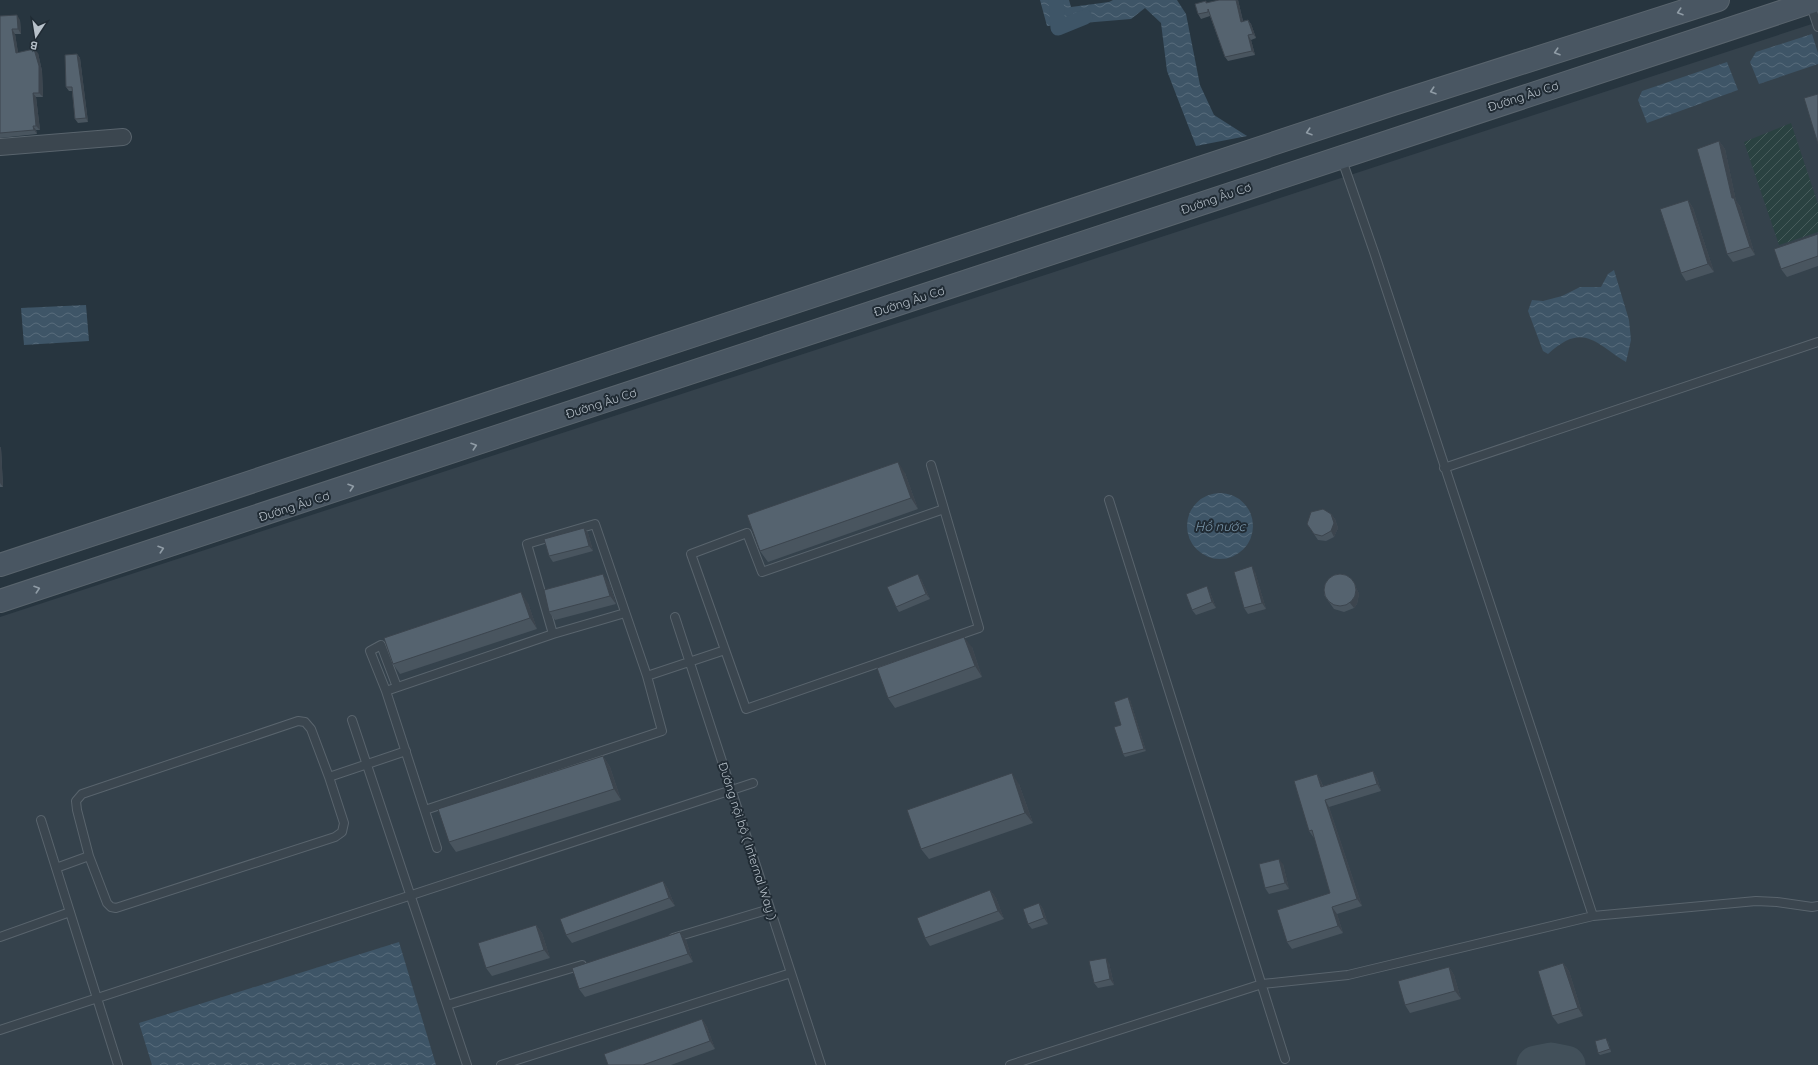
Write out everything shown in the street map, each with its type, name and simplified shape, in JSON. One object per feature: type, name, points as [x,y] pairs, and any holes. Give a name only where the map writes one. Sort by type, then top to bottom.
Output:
[{"type":"street","points":[[0,565],[1392,104],[1718,0]]},
{"type":"street","name":"Đường Âu Cơ","points":[[0,601],[283,510],[1340,156],[1814,1]]},
{"type":"street","points":[[0,147],[123,137]]},
{"type":"street","points":[[1009,232],[1021,263]]},
{"type":"lane","points":[[1814,1],[1818,26]]},
{"type":"lane","points":[[1340,156],[1376,259],[1593,916]]},
{"type":"lane","points":[[1444,468],[1818,342]]},
{"type":"lane","points":[[931,465],[944,509],[979,628],[746,709],[691,554],[748,533],[762,572],[944,509]]},
{"type":"lane","points":[[1109,500],[1285,1059]]},
{"type":"lane","points":[[425,810],[662,731],[647,676],[595,524],[528,544],[553,634]]},
{"type":"lane","points":[[386,691],[553,634],[625,613]]},
{"type":"lane","name":"Đường nội bộ ( Internal Way )","points":[[675,617],[821,1065]]},
{"type":"lane","points":[[398,687],[381,645],[370,650],[386,691],[437,848]]},
{"type":"lane","points":[[647,676],[725,650]]},
{"type":"lane","points":[[352,720],[467,1065]]},
{"type":"lane","points":[[298,721],[305,722],[311,729],[344,823],[342,832],[327,839],[116,908],[111,907],[107,902],[89,856],[77,810],[76,801],[82,794],[298,721]]},
{"type":"lane","points":[[329,777],[406,751]]},
{"type":"lane","points":[[0,1030],[753,783]]},
{"type":"lane","points":[[41,820],[118,1065]]},
{"type":"lane","points":[[56,868],[89,856]]},
{"type":"lane","points":[[1010,1065],[1262,984],[1348,975],[1593,916],[1756,901],[1777,902],[1812,907],[1818,906]]},
{"type":"lane","points":[[665,940],[770,909]]},
{"type":"lane","points":[[0,938],[70,912]]},
{"type":"lane","points":[[447,1005],[590,963]]},
{"type":"lane","points":[[501,1065],[791,973]]},
{"type":"shaded area","points":[[1818,22],[1818,1065],[0,1065],[0,617]]},
{"type":"green space","points":[[1791,123],[1818,204],[1818,232],[1779,245],[1744,142]]},
{"type":"water","points":[[1040,0],[1069,0],[1071,7],[1109,2],[1113,0],[1177,0],[1186,14],[1200,85],[1214,115],[1247,136],[1196,146],[1167,71],[1161,23],[1145,8],[1131,19],[1047,26]]},
{"type":"water","points":[[1812,34],[1818,53],[1818,64],[1759,84],[1750,62],[1756,52]]},
{"type":"water","points":[[1727,62],[1738,90],[1647,123],[1638,100],[1642,91]]},
{"type":"water","points":[[1614,270],[1629,320],[1631,340],[1626,362],[1588,338],[1580,337],[1570,339],[1560,344],[1548,354],[1543,351],[1528,311],[1532,300],[1543,301],[1562,296],[1580,287],[1601,287],[1608,274]]},
{"type":"water","points":[[86,305],[89,341],[24,345],[21,308]]},
{"type":"water","name":"Hồ nước","points":[[1220,493],[1233,495],[1243,503],[1251,513],[1253,526],[1251,539],[1243,549],[1233,557],[1220,559],[1207,557],[1197,549],[1189,539],[1187,526],[1189,513],[1197,503],[1207,495]]},
{"type":"water","points":[[399,942],[436,1065],[152,1065],[139,1023]]},
{"type":"building","points":[[1219,0],[1236,0],[1241,22],[1248,20],[1253,34],[1248,35],[1252,51],[1225,57],[1208,9],[1208,12],[1198,14],[1195,4]]},
{"type":"building","points":[[17,15],[18,29],[12,29],[16,53],[34,49],[39,66],[39,93],[33,93],[36,126],[33,126],[34,130],[0,133],[0,16]]},
{"type":"building","points":[[77,54],[86,118],[75,119],[72,87],[66,87],[65,55]]},
{"type":"building","points":[[1818,94],[1818,144],[1804,98]]},
{"type":"building","points":[[1719,141],[1732,198],[1734,198],[1750,247],[1727,254],[1697,149]]},
{"type":"building","points":[[1688,200],[1708,264],[1681,273],[1660,209]]},
{"type":"building","points":[[1818,234],[1818,256],[1781,269],[1774,249]]},
{"type":"building","points":[[898,462],[911,498],[760,551],[747,515]]},
{"type":"building","points":[[1323,509],[1331,514],[1334,523],[1331,531],[1322,536],[1314,534],[1307,524],[1311,512]]},
{"type":"building","points":[[584,528],[589,546],[549,556],[544,539]]},
{"type":"building","points":[[1252,566],[1262,603],[1244,608],[1234,572]]},
{"type":"building","points":[[603,574],[610,596],[549,612],[544,590]]},
{"type":"building","points":[[918,574],[926,594],[896,607],[887,587]]},
{"type":"building","points":[[1340,574],[1351,579],[1356,590],[1351,601],[1340,606],[1329,601],[1324,590],[1329,579]]},
{"type":"building","points":[[1207,586],[1212,602],[1192,610],[1186,594]]},
{"type":"building","points":[[521,592],[530,618],[393,664],[384,638]]},
{"type":"building","points":[[964,637],[975,666],[888,698],[877,668]]},
{"type":"building","points":[[1128,697],[1144,749],[1123,754],[1114,727],[1121,725],[1114,702]]},
{"type":"building","points":[[603,756],[614,789],[449,842],[438,809]]},
{"type":"building","points":[[1373,771],[1377,784],[1325,800],[1357,899],[1332,907],[1338,926],[1287,942],[1277,910],[1330,893],[1312,830],[1309,831],[1294,781],[1317,774],[1321,787]]},
{"type":"building","points":[[1012,773],[1025,813],[921,849],[907,810]]},
{"type":"building","points":[[1279,859],[1285,883],[1265,888],[1259,864]]},
{"type":"building","points":[[663,881],[669,898],[566,935],[560,919]]},
{"type":"building","points":[[990,890],[998,911],[925,938],[917,918]]},
{"type":"building","points":[[1039,903],[1044,918],[1028,924],[1023,909]]},
{"type":"building","points":[[536,925],[544,950],[486,968],[478,943]]},
{"type":"building","points":[[680,932],[688,954],[579,989],[572,968]]},
{"type":"building","points":[[1106,958],[1110,979],[1094,983],[1089,961]]},
{"type":"building","points":[[1563,963],[1578,1008],[1552,1016],[1538,971]]},
{"type":"building","points":[[1449,967],[1455,991],[1405,1005],[1398,981]]},
{"type":"building","points":[[702,1019],[710,1041],[643,1065],[608,1065],[604,1054]]},
{"type":"building","points":[[1606,1038],[1610,1049],[1598,1053],[1595,1041]]},
{"type":"waterway","points":[[1056,0],[1058,28],[1085,17]]},
{"type":"taxiway","points":[[1536,1065],[1551,1062],[1566,1065]]}]
